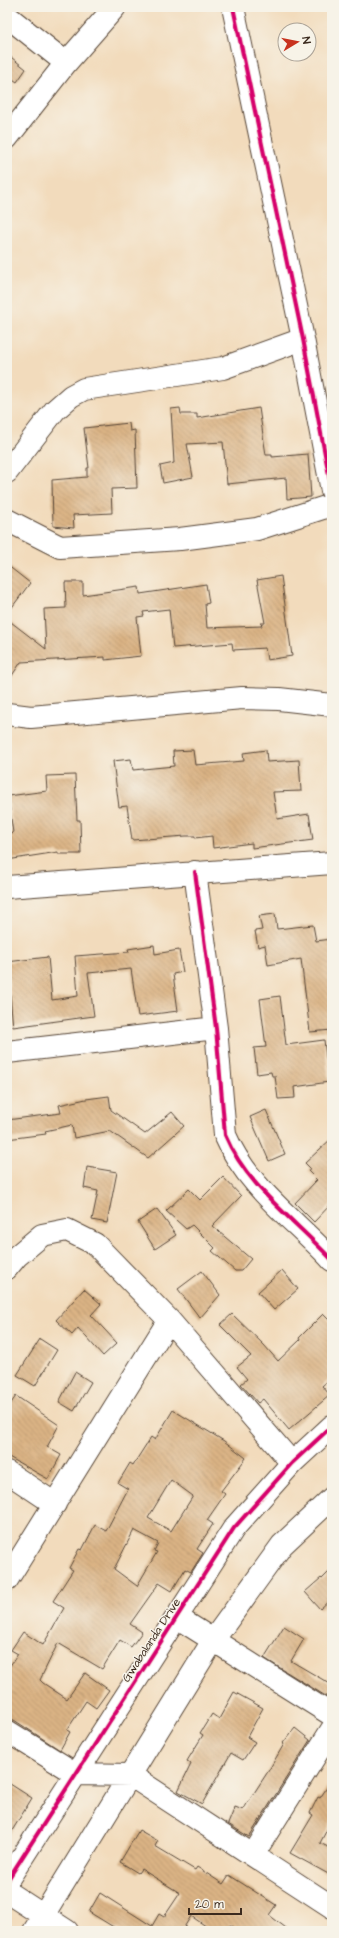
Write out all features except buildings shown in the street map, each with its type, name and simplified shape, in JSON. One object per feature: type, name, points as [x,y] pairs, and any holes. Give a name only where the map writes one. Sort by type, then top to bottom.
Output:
[{"type":"street","points":[[7,138],[66,64],[115,7]]},
{"type":"street","points":[[233,7],[303,339],[332,491]]},
{"type":"street","points":[[7,16],[66,64]]},
{"type":"street","points":[[7,472],[55,410],[70,396],[84,389],[223,368],[303,339]]},
{"type":"street","points":[[7,520],[60,547],[180,539],[257,529],[332,506]]},
{"type":"street","points":[[7,714],[31,717],[242,698],[279,699],[332,705]]},
{"type":"street","points":[[7,887],[332,863]]},
{"type":"street","points":[[195,872],[216,1028],[225,1135],[231,1149],[258,1187],[332,1260]]},
{"type":"street","points":[[7,1052],[216,1028]]},
{"type":"street","points":[[7,1268],[16,1256],[42,1235],[67,1230],[95,1244],[168,1320],[292,1463]]},
{"type":"street","points":[[7,1580],[168,1320]]},
{"type":"street","name":"Gwabalanda Drive","points":[[7,1881],[178,1618],[234,1528],[292,1463],[332,1426]]},
{"type":"street","points":[[7,1472],[55,1504]]},
{"type":"street","points":[[39,1924],[214,1639],[282,1545],[332,1498]]},
{"type":"street","points":[[178,1618],[214,1639],[332,1715]]},
{"type":"street","points":[[253,1855],[332,1729]]},
{"type":"street","points":[[7,1731],[76,1774],[130,1775],[332,1907]]},
{"type":"street","points":[[7,1892],[39,1924],[67,1931]]},
{"type":"cycle path","points":[[233,7],[303,339],[332,491]]},
{"type":"cycle path","points":[[195,872],[216,1028],[225,1135],[234,1154],[259,1187],[332,1260]]},
{"type":"cycle path","points":[[7,1881],[234,1528],[292,1463],[332,1426]]}]
